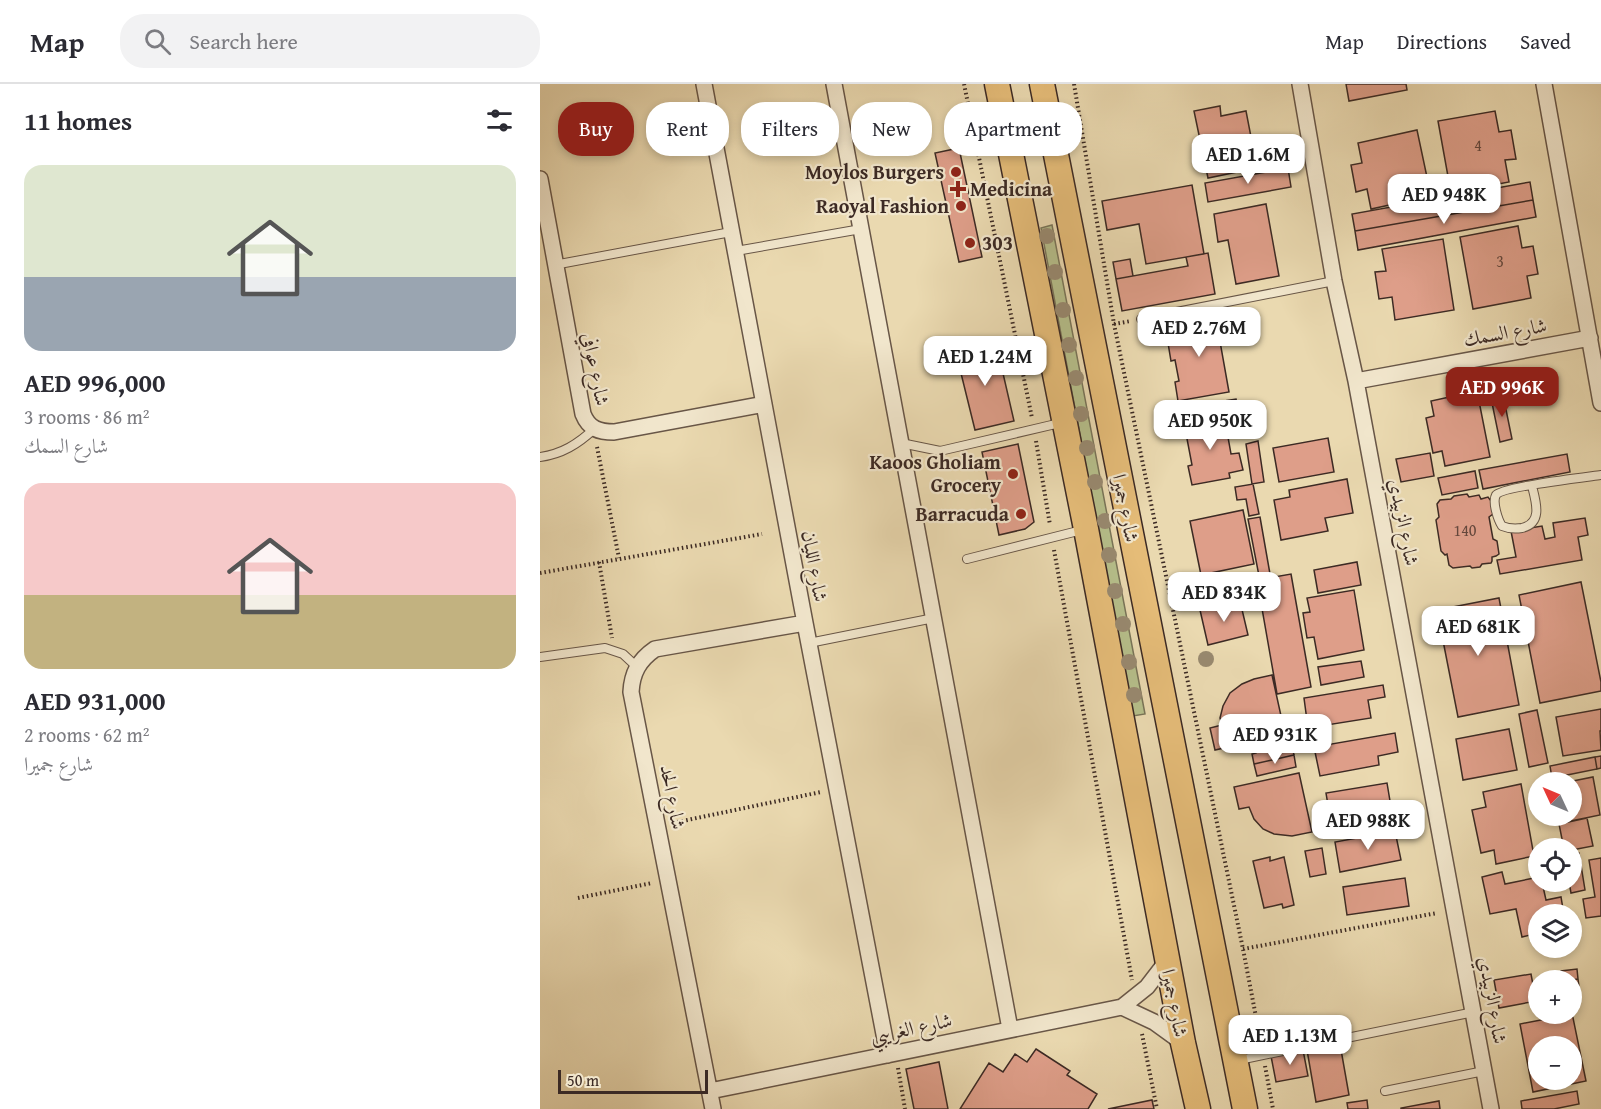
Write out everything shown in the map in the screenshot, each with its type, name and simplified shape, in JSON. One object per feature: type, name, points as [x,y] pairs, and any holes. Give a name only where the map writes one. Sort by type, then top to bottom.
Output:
[{"type":"main road","name":"شارع جميرا","points":[[997,84],[1086,529],[1183,1043],[1198,1109]]},
{"type":"main road","name":"شارع جميرا","points":[[1042,84],[1245,1109]]},
{"type":"street","name":"شارع الليان","points":[[704,84],[808,643],[892,1054]]},
{"type":"street","points":[[834,84],[1010,1029]]},
{"type":"street","name":"شارع الزبيدي","points":[[1300,84],[1334,281],[1356,381],[1491,1109]]},
{"type":"street","points":[[1544,84],[1601,404]]},
{"type":"street","name":"شارع عوافي","points":[[540,179],[554,265],[585,420],[594,429],[614,432],[764,404]]},
{"type":"street","name":"شارع السمك","points":[[1356,381],[1590,338]]},
{"type":"street","points":[[637,667],[655,650],[805,623]]},
{"type":"street","name":"شارع الحد","points":[[637,667],[633,674],[631,692],[713,1109]]},
{"type":"street","name":"شارع الغريبي","points":[[710,1091],[1122,1007],[1147,987],[1167,961]]},
{"type":"street","points":[[1122,1007],[1138,1013],[1183,1043]]},
{"type":"lane","points":[[736,251],[861,229]]},
{"type":"lane","points":[[554,265],[731,232]]},
{"type":"lane","points":[[1141,319],[1334,281]]},
{"type":"lane","points":[[901,443],[940,451],[1065,422]]},
{"type":"lane","points":[[540,457],[573,447],[594,429]]},
{"type":"lane","points":[[1532,486],[1536,505],[1534,522],[1513,529],[1502,526],[1497,515],[1496,495],[1507,490],[1532,486],[1601,475]]},
{"type":"lane","points":[[967,559],[1086,529]]},
{"type":"lane","points":[[808,643],[934,618]]},
{"type":"lane","points":[[540,657],[605,648],[630,659],[637,667]]},
{"type":"lane","points":[[1235,1061],[1474,1012]]},
{"type":"lane","points":[[1385,1091],[1485,1071]]},
{"type":"path","points":[[964,84],[1034,429],[1135,997]]},
{"type":"path","points":[[1074,84],[1114,324],[1274,1109]]},
{"type":"path","points":[[594,429],[619,558]]},
{"type":"path","points":[[540,573],[762,534]]},
{"type":"path","points":[[599,562],[614,650]]},
{"type":"path","points":[[657,827],[837,789]]},
{"type":"path","points":[[578,898],[668,879]]},
{"type":"path","points":[[1243,949],[1455,909]]},
{"type":"path","points":[[1138,1013],[1157,1109]]},
{"type":"path","points":[[892,1054],[905,1109]]},
{"type":"green space","points":[[1052,225],[1145,714],[1133,716],[1041,228]]},
{"type":"building","points":[[1346,84],[1406,84],[1407,90],[1349,101]]},
{"type":"building","points":[[1220,106],[1221,116],[1246,111],[1257,168],[1208,178],[1194,111]]},
{"type":"building","points":[[1495,111],[1499,132],[1511,130],[1516,159],[1505,160],[1509,182],[1451,193],[1438,121]]},
{"type":"building","points":[[1417,130],[1431,196],[1371,209],[1367,189],[1356,192],[1351,165],[1362,163],[1358,143]]},
{"type":"building","points":[[944,151],[944,156],[961,156],[982,257],[959,262],[935,153]]},
{"type":"building","points":[[1288,168],[1291,187],[1208,202],[1205,183]]},
{"type":"building","points":[[1530,182],[1533,200],[1355,231],[1352,214]]},
{"type":"building","points":[[1192,185],[1204,254],[1146,264],[1139,224],[1107,230],[1102,201]]},
{"type":"building","points":[[1533,200],[1536,217],[1358,250],[1355,231]]},
{"type":"building","points":[[1266,204],[1279,276],[1236,284],[1228,240],[1218,242],[1214,214]]},
{"type":"building","points":[[1518,226],[1522,248],[1533,246],[1538,274],[1527,276],[1531,298],[1473,309],[1460,237]]},
{"type":"building","points":[[1443,239],[1454,310],[1395,320],[1392,297],[1379,299],[1375,272],[1386,271],[1382,249]]},
{"type":"building","points":[[1208,253],[1215,294],[1122,311],[1116,279],[1188,266],[1186,257]]},
{"type":"building","points":[[1130,259],[1133,276],[1116,279],[1113,262]]},
{"type":"building","points":[[1224,316],[1227,335],[1219,336],[1229,392],[1178,401],[1175,382],[1179,381],[1175,360],[1171,361],[1168,327]]},
{"type":"building","points":[[996,343],[1014,421],[975,430],[956,353]]},
{"type":"building","points":[[1477,391],[1490,457],[1445,466],[1442,451],[1433,453],[1426,418],[1434,416],[1431,401]]},
{"type":"building","points":[[1503,395],[1512,439],[1500,442],[1491,398]]},
{"type":"building","points":[[1236,399],[1242,434],[1230,436],[1223,401]]},
{"type":"building","points":[[1224,415],[1231,454],[1239,453],[1243,470],[1229,473],[1230,478],[1192,485],[1188,466],[1192,465],[1184,423]]},
{"type":"building","points":[[1328,438],[1334,472],[1279,482],[1273,448]]},
{"type":"building","points":[[1258,441],[1264,482],[1252,484],[1246,444]]},
{"type":"building","points":[[1018,444],[1034,522],[1025,529],[999,535],[982,452]]},
{"type":"building","points":[[1430,453],[1434,476],[1401,482],[1396,459]]},
{"type":"building","points":[[1567,454],[1570,472],[1483,489],[1479,470]]},
{"type":"building","points":[[1475,471],[1478,488],[1442,495],[1438,478]]},
{"type":"building","points":[[1347,479],[1353,513],[1325,518],[1328,531],[1281,540],[1274,500],[1290,497],[1289,490]]},
{"type":"building","points":[[1253,484],[1259,514],[1249,516],[1246,499],[1237,500],[1235,487]]},
{"type":"building","points":[[1467,494],[1469,497],[1479,495],[1481,499],[1488,497],[1491,501],[1493,514],[1489,517],[1493,539],[1497,541],[1499,554],[1492,557],[1491,563],[1482,564],[1480,567],[1453,568],[1449,565],[1447,554],[1441,551],[1436,520],[1439,517],[1437,504],[1440,500]]},
{"type":"building","points":[[1243,510],[1254,564],[1201,575],[1190,521]]},
{"type":"building","points":[[1260,517],[1270,574],[1259,576],[1248,519]]},
{"type":"building","points":[[1585,518],[1588,535],[1578,537],[1582,560],[1500,574],[1497,560],[1516,557],[1511,531],[1542,526],[1545,539],[1555,537],[1553,523]]},
{"type":"building","points":[[1357,562],[1361,585],[1318,593],[1314,570]]},
{"type":"building","points":[[1291,574],[1311,687],[1277,694],[1257,580]]},
{"type":"building","points":[[1581,582],[1601,691],[1540,703],[1519,595]]},
{"type":"building","points":[[1354,590],[1364,650],[1318,659],[1314,637],[1307,638],[1303,613],[1310,612],[1307,598]]},
{"type":"building","points":[[1499,598],[1519,705],[1458,717],[1437,610]]},
{"type":"building","points":[[1240,601],[1248,635],[1208,645],[1200,610]]},
{"type":"building","points":[[1361,661],[1364,677],[1321,685],[1318,667]]},
{"type":"building","points":[[1272,675],[1285,734],[1215,750],[1210,728],[1222,725],[1220,718],[1223,706],[1230,693],[1242,684]]},
{"type":"building","points":[[1383,685],[1385,697],[1368,700],[1371,718],[1308,728],[1304,698]]},
{"type":"building","points":[[1601,709],[1601,750],[1563,756],[1556,717]]},
{"type":"building","points":[[1537,710],[1548,763],[1529,767],[1519,714]]},
{"type":"building","points":[[1509,729],[1517,770],[1463,780],[1456,739]]},
{"type":"building","points":[[1395,733],[1398,752],[1378,756],[1379,765],[1320,776],[1314,747]]},
{"type":"building","points":[[1289,735],[1294,755],[1254,764],[1252,754],[1256,753],[1254,743]]},
{"type":"building","points":[[1294,755],[1296,767],[1257,776],[1254,764]]},
{"type":"building","points":[[1601,756],[1601,768],[1597,769],[1595,757]]},
{"type":"building","points":[[1595,757],[1597,769],[1582,772],[1551,772],[1550,766]]},
{"type":"building","points":[[1299,773],[1312,832],[1292,836],[1274,834],[1263,829],[1254,819],[1249,807],[1239,809],[1234,787]]},
{"type":"building","points":[[1593,777],[1600,815],[1582,819],[1582,779]]},
{"type":"building","points":[[1387,783],[1392,813],[1331,823],[1326,793]]},
{"type":"building","points":[[1521,784],[1531,838],[1528,838],[1528,857],[1496,864],[1494,850],[1481,853],[1472,810],[1486,807],[1483,792]]},
{"type":"building","points":[[1587,818],[1593,846],[1582,848],[1582,838],[1562,838],[1559,826],[1582,826],[1582,819]]},
{"type":"building","points":[[1395,831],[1401,860],[1340,872],[1335,842]]},
{"type":"building","points":[[1322,848],[1326,874],[1310,877],[1305,851]]},
{"type":"building","points":[[1270,857],[1270,861],[1284,857],[1294,905],[1283,908],[1282,904],[1264,908],[1253,861]]},
{"type":"building","points":[[1601,858],[1601,916],[1586,918],[1583,899],[1595,897],[1589,860]]},
{"type":"building","points":[[1502,872],[1505,884],[1528,879],[1528,892],[1544,892],[1546,900],[1561,897],[1562,904],[1528,904],[1528,936],[1522,937],[1516,909],[1490,914],[1482,877]]},
{"type":"building","points":[[1582,872],[1585,890],[1582,891]]},
{"type":"building","points":[[1405,878],[1409,906],[1347,915],[1343,887]]},
{"type":"building","points":[[1528,974],[1528,1003],[1499,1008],[1494,980]]},
{"type":"building","points":[[1520,1024],[1574,1024],[1577,1036],[1528,1036],[1528,1066]]},
{"type":"building","points":[[1340,1044],[1349,1095],[1316,1102],[1307,1050]]},
{"type":"building","points":[[1036,1049],[1070,1071],[1067,1075],[1097,1094],[1088,1109],[960,1109],[989,1063],[1003,1072],[1015,1054],[1027,1062]]},
{"type":"building","points":[[1303,1050],[1308,1076],[1276,1082],[1271,1056]]},
{"type":"building","points":[[939,1062],[948,1109],[914,1109],[906,1069]]},
{"type":"building","points":[[1582,1062],[1586,1081],[1582,1082]]},
{"type":"building","points":[[1577,1091],[1579,1104],[1554,1109],[1522,1109],[1521,1101]]},
{"type":"building","points":[[1152,1100],[1154,1109],[1108,1109]]},
{"type":"building","points":[[1367,1100],[1368,1109],[1348,1109],[1347,1103]]},
{"type":"building","points":[[1439,1101],[1440,1109],[1401,1109],[1401,1108]]},
{"type":"place","name":"Moylos Burgers","points":[[956,172]]},
{"type":"place","name":"Medicina","points":[[958,189]]},
{"type":"place","name":"Raoyal Fashion","points":[[961,206]]},
{"type":"place","name":"303","points":[[970,243]]},
{"type":"place","name":"Kaoos Gholiam Grocery","points":[[1013,474]]},
{"type":"place","name":"Barracuda","points":[[1021,514]]}]
